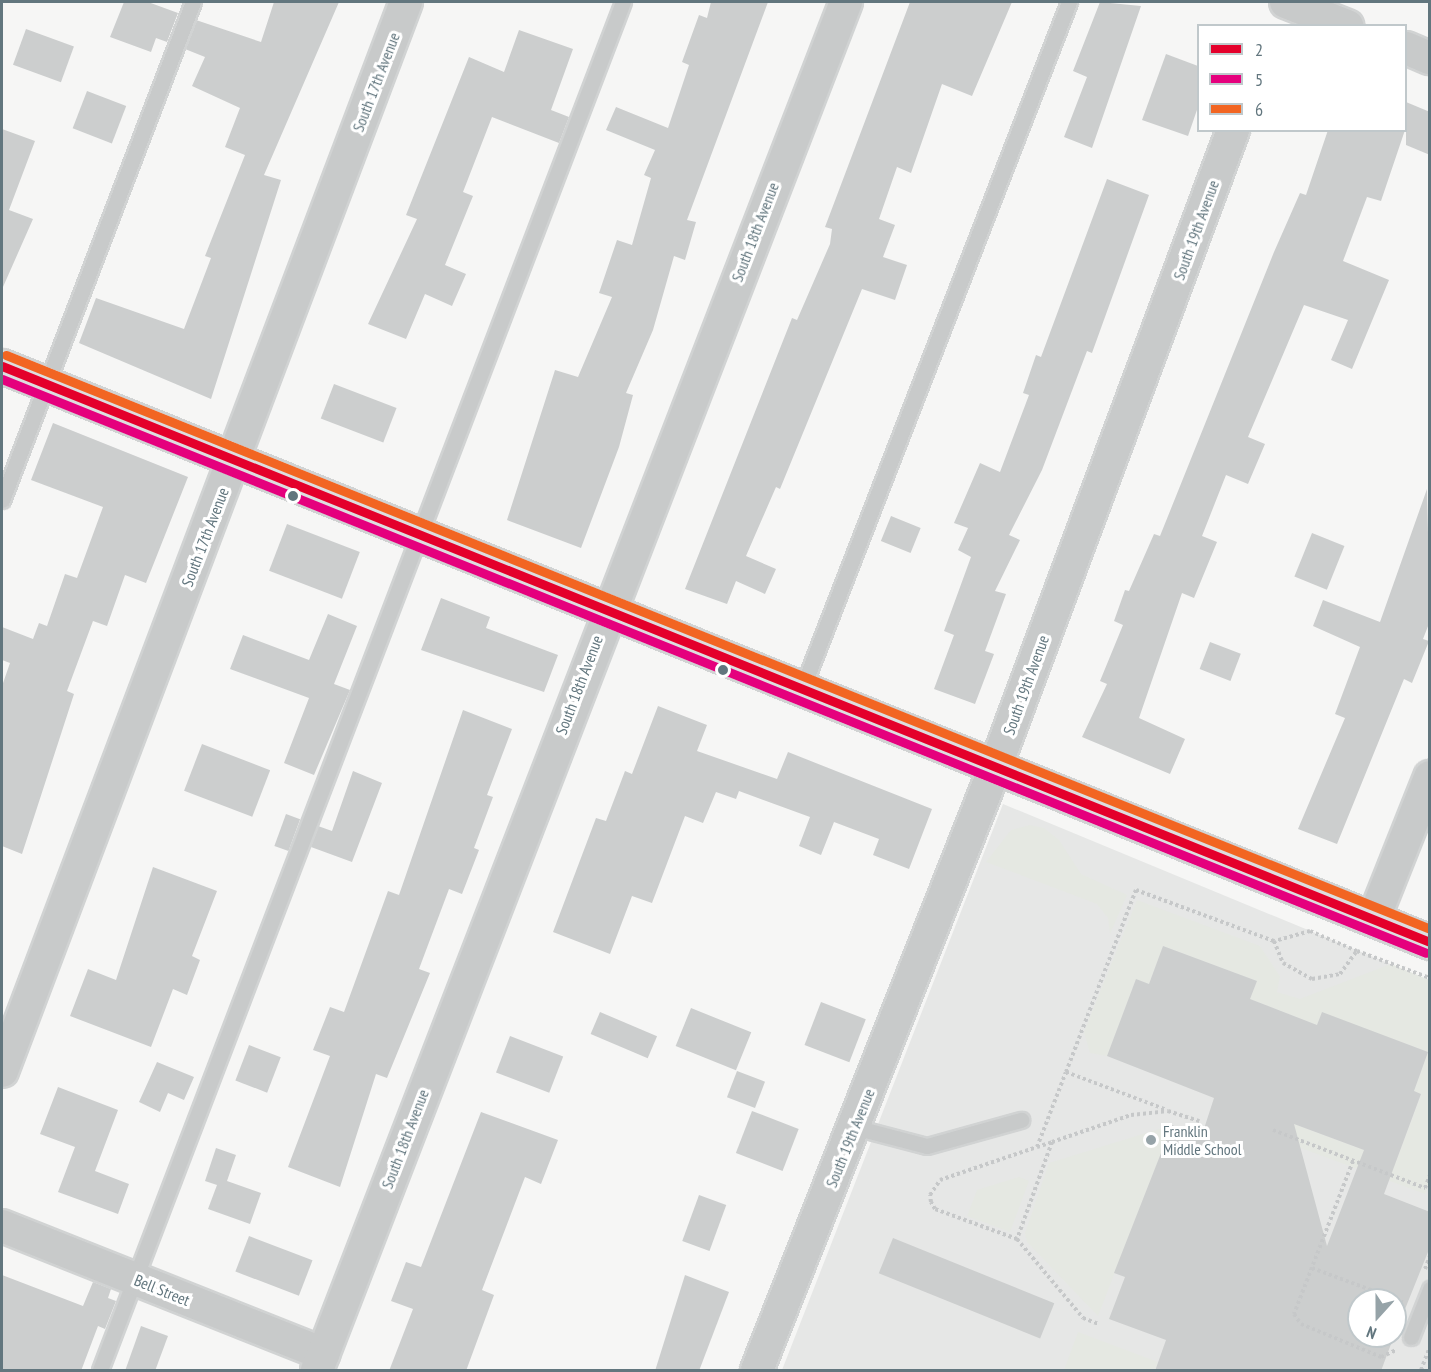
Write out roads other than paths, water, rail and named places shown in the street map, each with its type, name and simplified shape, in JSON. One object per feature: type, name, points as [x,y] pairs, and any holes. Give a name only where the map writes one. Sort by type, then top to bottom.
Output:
[{"type":"main road","points":[[2,366],[1430,942]]},
{"type":"street","name":"South 17th Avenue","points":[[2,1071],[406,2]]},
{"type":"street","name":"South 18th Avenue","points":[[320,1362],[608,610],[846,2]]},
{"type":"street","points":[[1274,24],[1284,2],[1342,24]]},
{"type":"street","points":[[1407,48],[1430,58]]},
{"type":"street","name":"South 19th Avenue","points":[[758,1371],[995,768],[1232,132]]},
{"type":"street","points":[[1374,918],[1430,777]]},
{"type":"street","name":"Bell Street","points":[[2,1226],[134,1279],[320,1362]]},
{"type":"lane","points":[[2,500],[193,2]]},
{"type":"lane","points":[[100,1371],[623,2]]},
{"type":"lane","points":[[802,689],[1069,2]]},
{"type":"lane","points":[[854,1127],[927,1146],[1020,1120]]},
{"type":"lane","points":[[1407,1332],[1426,1282]]},
{"type":"place","name":"Franklin Middle School","points":[[1151,1140]]}]
